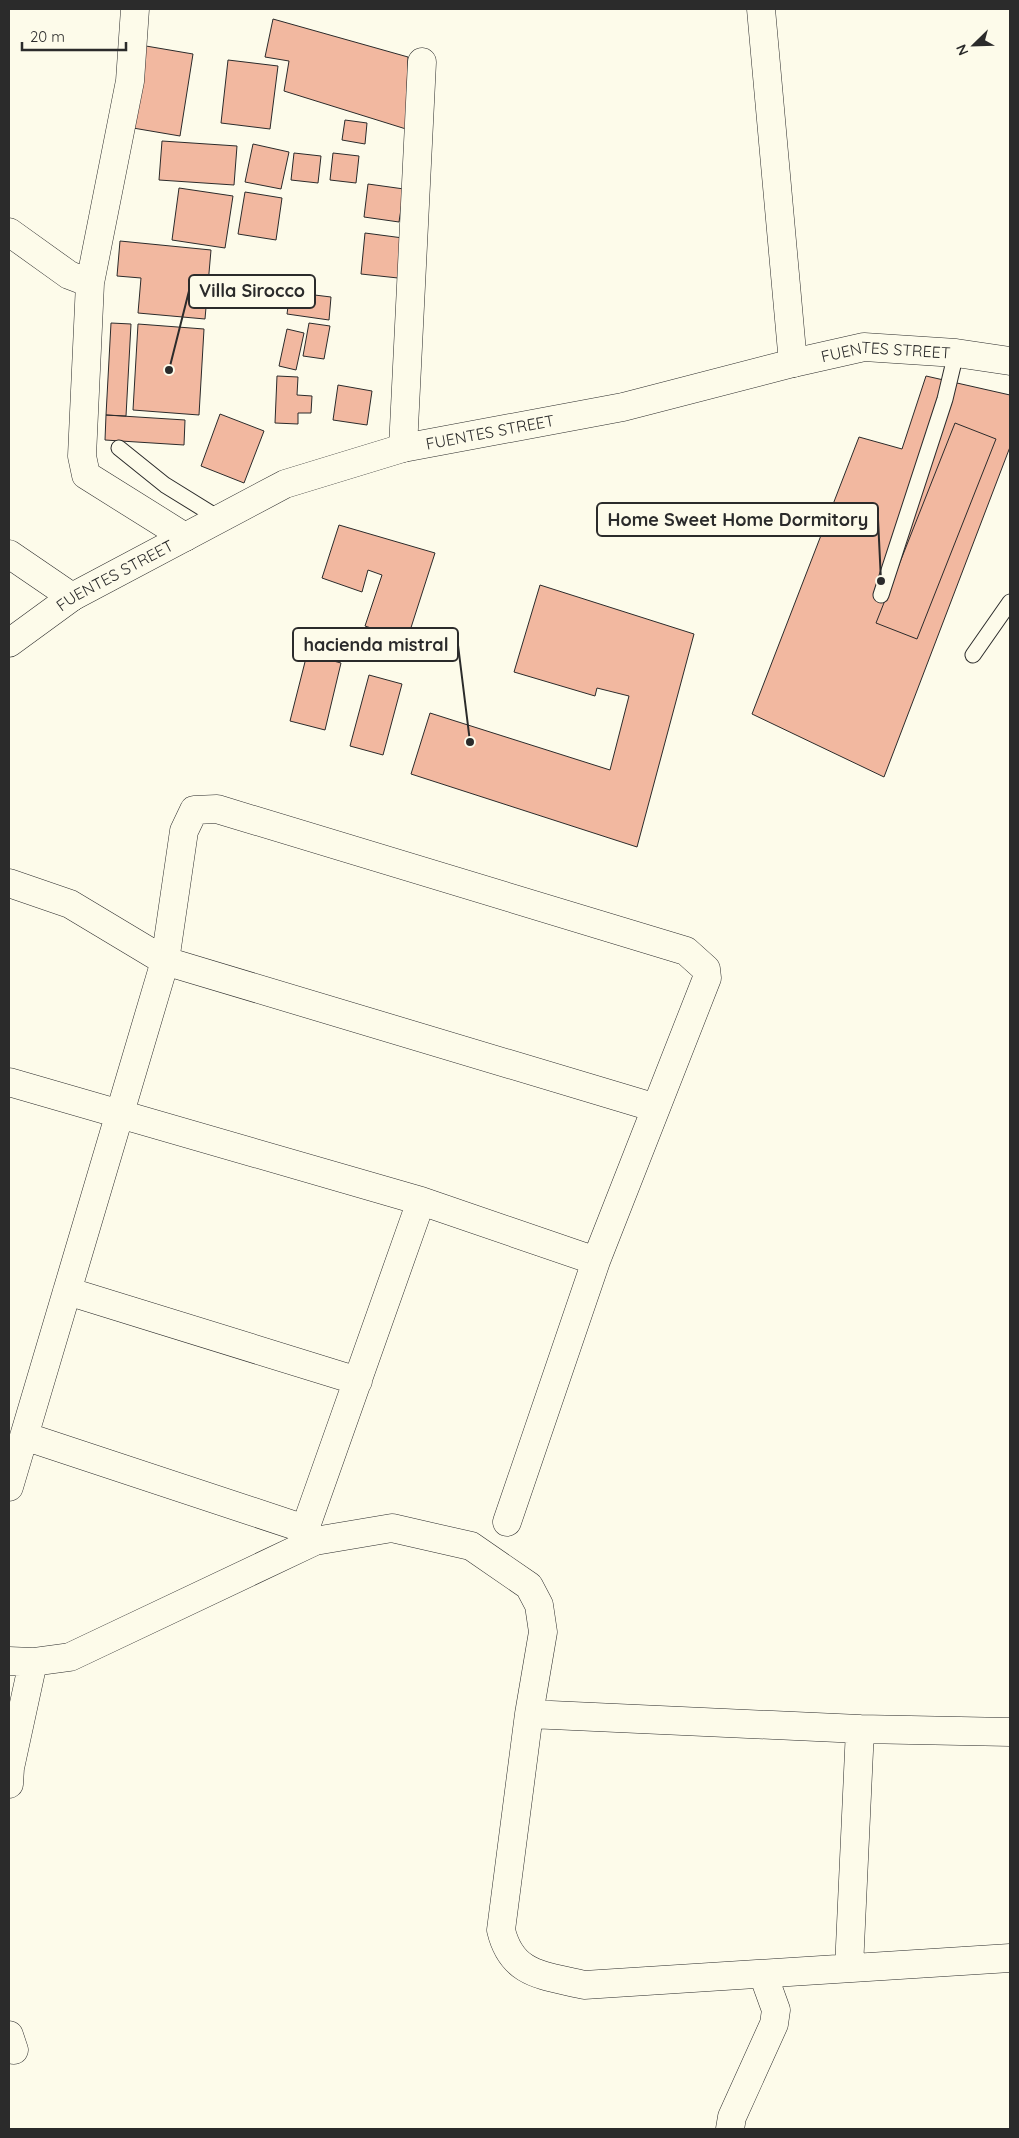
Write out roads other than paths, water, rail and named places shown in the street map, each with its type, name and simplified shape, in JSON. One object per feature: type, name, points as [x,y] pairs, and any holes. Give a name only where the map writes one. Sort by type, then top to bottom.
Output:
[{"type":"street","points":[[135,9],[130,81],[90,283],[82,456],[86,474],[185,537]]},
{"type":"street","points":[[761,9],[793,363]]},
{"type":"street","points":[[403,448],[422,62]]},
{"type":"street","points":[[9,232],[70,275],[90,283]]},
{"type":"street","name":"FUENTES STREET","points":[[9,643],[72,596],[285,484],[403,448],[624,407],[793,363],[864,347],[956,353],[1010,361]]},
{"type":"street","points":[[9,554],[72,596]]},
{"type":"street","points":[[9,1487],[164,961],[184,831],[194,810],[217,809],[686,951],[706,969],[707,978],[596,1261],[507,1522]]},
{"type":"street","points":[[9,882],[70,904],[164,961],[656,1108]]},
{"type":"street","points":[[9,1082],[422,1201],[596,1261]]},
{"type":"street","points":[[24,1436],[305,1530],[422,1201]]},
{"type":"street","points":[[67,1291],[358,1381]]},
{"type":"street","points":[[9,1784],[21,1661],[70,1657],[315,1541],[392,1528],[471,1546],[529,1586],[539,1605],[543,1632],[529,1714],[501,1930],[505,1946],[514,1959],[529,1971],[584,1985],[1010,1958]]},
{"type":"street","points":[[529,1714],[860,1729],[1010,1732]]},
{"type":"street","points":[[849,1968],[860,1729]]},
{"type":"street","points":[[730,2129],[732,2117],[774,2024],[776,2010],[763,1974]]},
{"type":"lane","points":[[881,595],[945,399],[956,353]]},
{"type":"lane","points":[[119,448],[165,485],[220,519]]},
{"type":"lane","points":[[973,655],[1010,602]]},
{"type":"place","name":"Villa Sirocco","points":[[169,370]]},
{"type":"place","name":"Home Sweet Home Dormitory","points":[[881,581]]},
{"type":"place","name":"hacienda mistral","points":[[470,742]]}]
